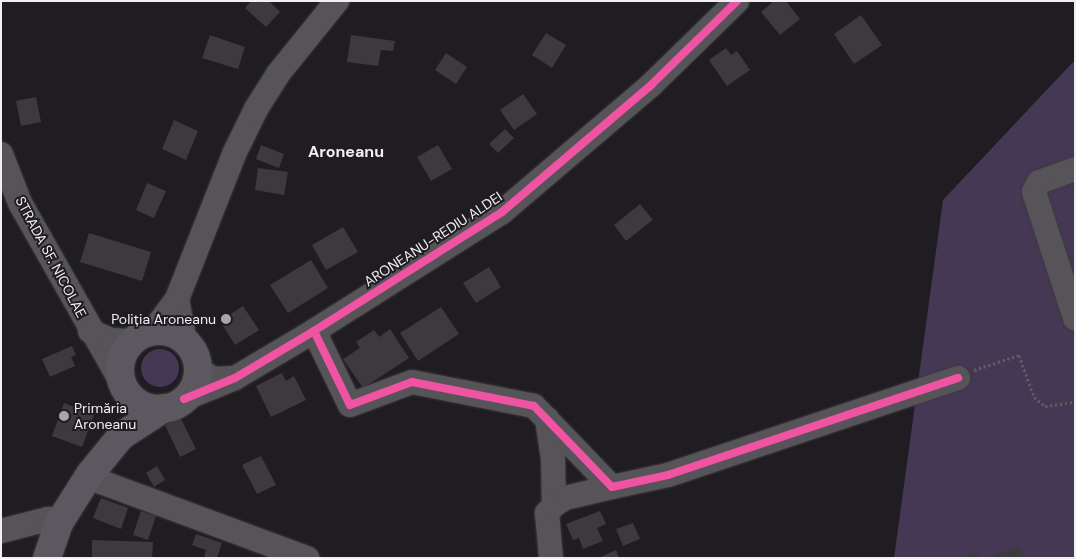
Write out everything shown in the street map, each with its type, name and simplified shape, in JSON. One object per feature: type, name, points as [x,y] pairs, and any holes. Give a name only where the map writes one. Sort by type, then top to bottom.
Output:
[{"type":"main road","points":[[47,558],[59,523],[90,474],[121,436],[174,404],[194,386],[198,370],[195,354],[185,341],[176,334],[143,336],[121,362],[127,390],[121,436]]},
{"type":"main road","points":[[127,390],[152,408],[174,404]]},
{"type":"street","points":[[90,331],[111,340],[143,336],[177,299],[234,154],[256,109],[278,74],[337,1]]},
{"type":"street","name":"ARONEANU-REDIU ALDEI","points":[[174,404],[235,378],[314,331],[502,212],[651,85],[736,1]]},
{"type":"street","name":"STRADA SF. NICOLAE","points":[[1,154],[20,203],[90,331],[127,390]]},
{"type":"street","points":[[1075,169],[1039,182],[1034,192],[1075,318]]},
{"type":"street","points":[[177,299],[185,341]]},
{"type":"street","points":[[314,331],[350,404],[412,382],[534,406],[612,487]]},
{"type":"street","points":[[198,370],[214,379],[235,378]]},
{"type":"street","points":[[552,558],[547,514],[565,498],[668,475],[958,378]]},
{"type":"street","points":[[547,419],[553,459],[554,506]]},
{"type":"street","points":[[90,474],[101,482],[307,558]]},
{"type":"street","points":[[1,531],[48,519],[59,523]]},
{"type":"path","points":[[958,378],[986,364],[1018,355],[1034,397],[1045,406],[1075,402]]},
{"type":"shaded area","points":[[1075,60],[1075,558],[894,558],[943,200]]},
{"type":"shaded area","points":[[160,349],[174,354],[179,368],[174,382],[160,387],[146,382],[141,368],[146,354]]},
{"type":"building","points":[[251,1],[269,1],[280,12],[266,27],[245,8]]},
{"type":"building","points":[[774,1],[786,1],[800,19],[780,35],[761,12]]},
{"type":"building","points":[[861,15],[882,45],[854,64],[834,34]]},
{"type":"building","points":[[546,33],[566,45],[552,68],[532,55]]},
{"type":"building","points":[[210,35],[245,47],[238,69],[202,58]]},
{"type":"building","points":[[351,35],[395,41],[393,51],[381,50],[378,66],[347,62]]},
{"type":"building","points":[[726,48],[731,55],[737,51],[750,70],[727,86],[709,60]]},
{"type":"building","points":[[446,53],[467,67],[456,84],[435,70]]},
{"type":"building","points":[[523,94],[537,114],[514,130],[500,110]]},
{"type":"building","points":[[36,97],[41,122],[21,126],[16,101]]},
{"type":"building","points":[[174,120],[198,131],[186,160],[162,149]]},
{"type":"building","points":[[505,129],[514,138],[498,153],[489,144]]},
{"type":"building","points":[[261,145],[284,154],[279,168],[256,159]]},
{"type":"building","points":[[438,145],[452,169],[431,181],[417,157]]},
{"type":"building","points":[[258,168],[288,172],[284,195],[255,190]]},
{"type":"building","points":[[147,183],[166,191],[154,218],[136,210]]},
{"type":"building","points":[[640,204],[653,220],[626,241],[614,225]]},
{"type":"building","points":[[343,227],[358,252],[326,270],[312,245]]},
{"type":"building","points":[[89,233],[151,252],[142,281],[80,262]]},
{"type":"building","points":[[311,260],[328,288],[288,313],[270,285]]},
{"type":"building","points":[[489,267],[501,287],[476,303],[463,283]]},
{"type":"building","points":[[243,306],[259,330],[235,345],[220,321]]},
{"type":"building","points":[[441,307],[459,334],[418,361],[400,333]]},
{"type":"building","points":[[390,329],[409,358],[363,388],[343,359],[360,348],[356,342],[374,330],[379,337]]},
{"type":"building","points":[[72,346],[76,355],[71,357],[75,366],[50,377],[42,359]]},
{"type":"building","points":[[282,373],[286,381],[294,376],[306,400],[271,417],[256,386]]},
{"type":"building","name":"Primăria Aroneanu","points":[[64,403],[94,415],[82,447],[52,436]]},
{"type":"building","points":[[180,417],[196,449],[180,457],[165,425]]},
{"type":"building","points":[[261,456],[276,485],[257,494],[242,465]]},
{"type":"building","points":[[157,466],[165,480],[154,487],[146,473]]},
{"type":"building","points":[[101,498],[128,508],[121,529],[93,518]]},
{"type":"building","points":[[141,511],[156,516],[148,540],[133,535]]},
{"type":"building","points":[[600,511],[606,524],[597,528],[603,541],[583,549],[579,538],[573,540],[566,524]]},
{"type":"building","points":[[633,523],[640,539],[623,546],[616,529]]},
{"type":"building","points":[[196,534],[222,543],[217,558],[204,558],[206,550],[192,545]]},
{"type":"building","points":[[92,540],[153,542],[152,558],[92,558]]},
{"type":"building","points":[[1019,545],[1024,558],[994,558],[993,556]]},
{"type":"building","points":[[616,550],[619,558],[598,558]]},
{"type":"building","points":[[976,551],[979,558],[959,558]]},
{"type":"cycle path","points":[[184,399],[235,378],[314,331],[502,212],[651,85],[737,1]]},
{"type":"cycle path","points":[[314,331],[350,405],[412,382],[534,406],[612,487],[668,475],[958,378]]},
{"type":"place","name":"Poliția Aroneanu","points":[[226,319]]},
{"type":"place","name":"Primăria Aroneanu","points":[[64,416]]},
{"type":"district","name":"Aroneanu","points":[[346,152]]}]
